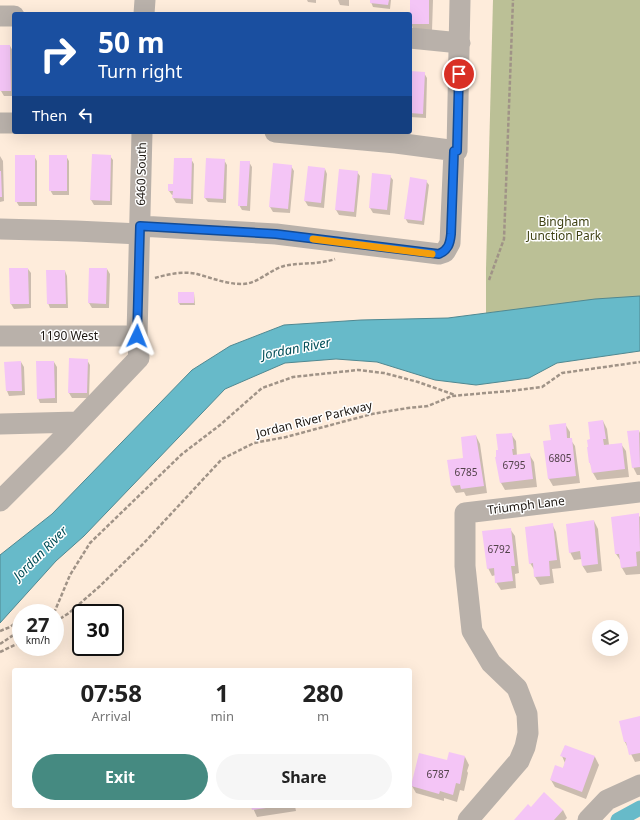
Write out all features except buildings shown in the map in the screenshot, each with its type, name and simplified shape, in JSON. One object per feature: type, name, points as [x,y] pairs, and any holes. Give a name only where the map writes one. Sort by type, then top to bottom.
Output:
[{"type":"street","points":[[144,12],[145,0]]},
{"type":"street","points":[[0,229],[140,230],[276,234],[427,254],[439,254],[445,252],[450,243],[451,234],[456,151],[460,0]]},
{"type":"street","points":[[0,16],[12,16]]},
{"type":"street","points":[[412,38],[460,42]]},
{"type":"street","points":[[0,123],[12,123]]},
{"type":"street","name":"6460 South","points":[[0,501],[139,358],[137,336],[142,134]]},
{"type":"street","points":[[296,134],[456,151]]},
{"type":"street","name":"1190 West","points":[[0,336],[137,336]]},
{"type":"street","points":[[0,424],[78,422]]},
{"type":"street","name":"Triumph Lane","points":[[468,820],[519,761],[525,747],[528,733],[528,714],[517,688],[491,663],[472,631],[465,566],[465,513],[640,492]]},
{"type":"street","points":[[588,820],[607,800],[640,785]]},
{"type":"path","points":[[489,280],[504,239],[513,0]]},
{"type":"path","points":[[139,286],[149,280],[164,275],[182,274],[196,274],[221,282],[242,284],[252,283],[282,267],[299,263],[317,263],[336,259],[338,242]]},
{"type":"path","name":"Jordan River Parkway","points":[[64,616],[100,586],[143,544],[222,459],[254,443],[286,437],[372,414],[428,406],[452,396],[542,387],[562,373],[640,362]]},
{"type":"path","points":[[58,604],[70,575],[90,543],[182,454],[220,425],[262,388],[293,377],[358,370],[384,373],[418,382],[456,396]]},
{"type":"path","points":[[0,631],[12,626]]},
{"type":"path","points":[[0,644],[12,636]]},
{"type":"path","points":[[0,652],[12,646]]},
{"type":"green space","name":"Bingham Junction Park","points":[[493,0],[640,0],[640,299],[486,313]]},
{"type":"water","name":"Jordan River","points":[[640,296],[640,351],[557,363],[529,378],[476,385],[435,380],[377,362],[336,359],[285,363],[225,389],[84,536],[56,561],[17,604],[12,604],[12,610],[0,623],[0,555],[52,514],[192,370],[230,346],[284,325],[361,320],[448,318],[595,299]]},
{"type":"waterway","points":[[618,820],[640,808]]},
{"type":"slow traffic","points":[[313,239],[432,254]]},
{"type":"route","points":[[137,336],[140,226],[276,234],[427,254],[439,254],[445,252],[450,243],[451,234],[454,151],[457,151],[459,74]]}]
